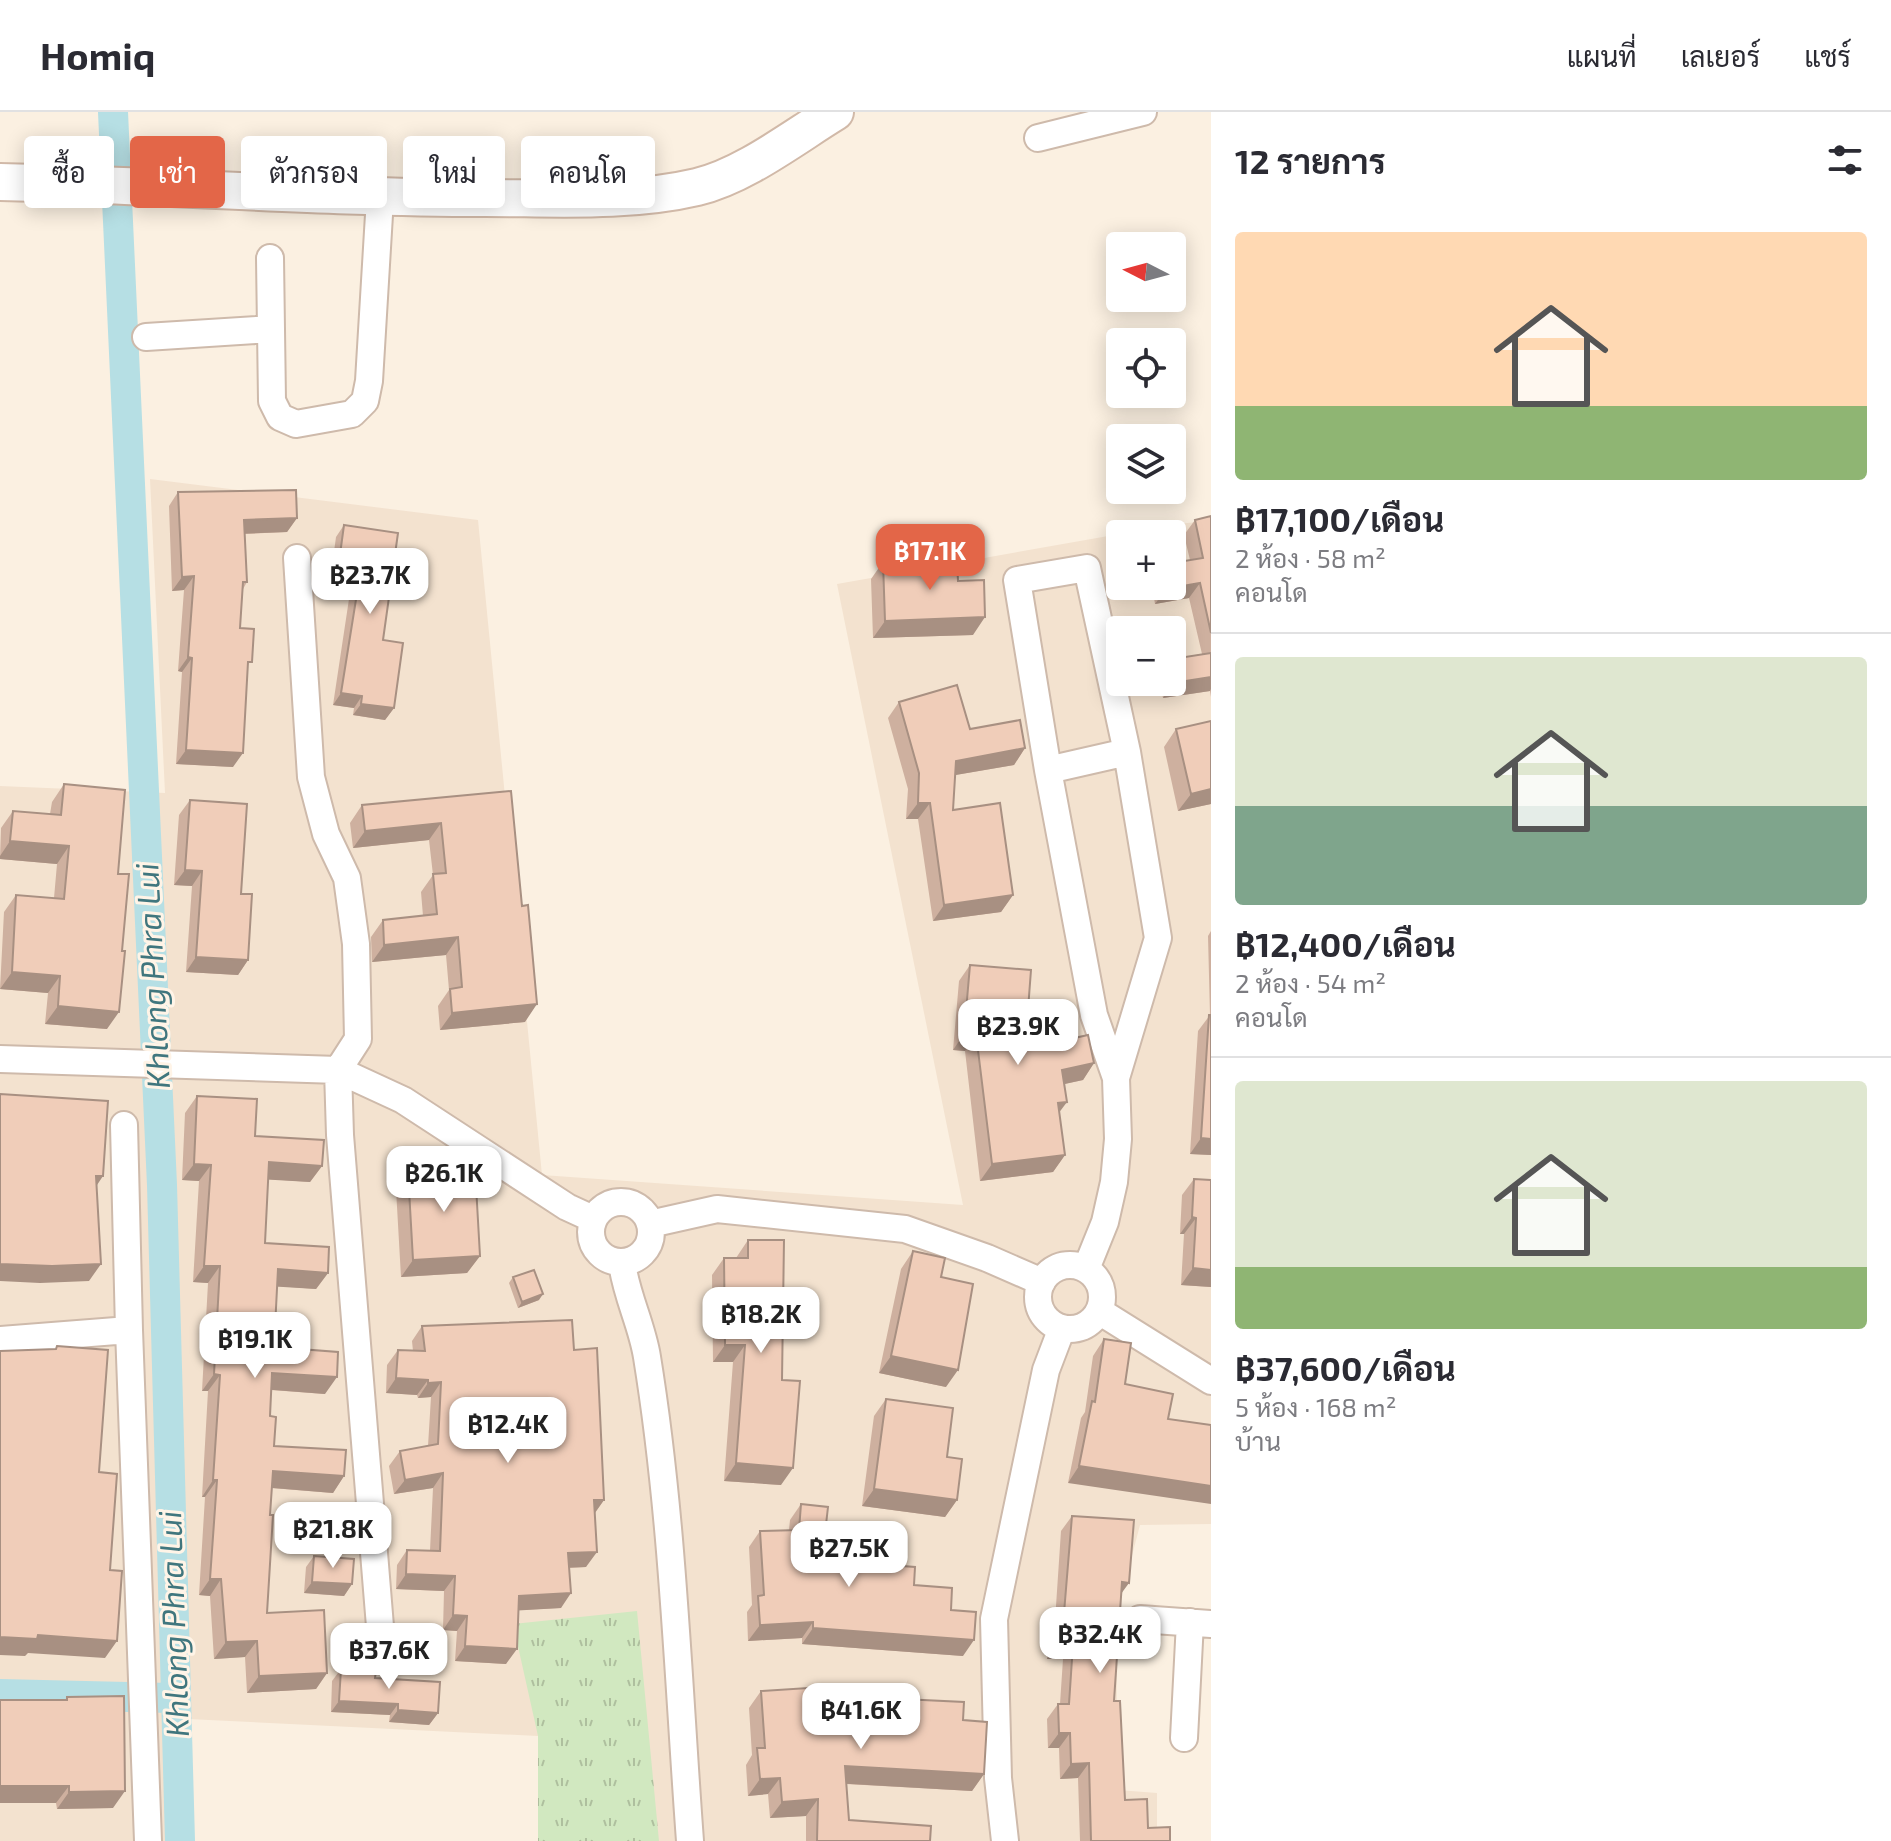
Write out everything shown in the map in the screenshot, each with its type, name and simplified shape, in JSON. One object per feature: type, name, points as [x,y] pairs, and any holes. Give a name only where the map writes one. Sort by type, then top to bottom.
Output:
[{"type":"street","points":[[387,198],[638,195],[700,187],[739,170],[835,112]]},
{"type":"street","points":[[1038,138],[1135,113]]},
{"type":"street","points":[[0,182],[241,191]]},
{"type":"street","points":[[270,258],[272,401],[280,417],[296,424],[352,414],[365,401],[369,381],[379,208]]},
{"type":"street","points":[[146,337],[271,329]]},
{"type":"street","points":[[297,558],[311,777],[326,834],[347,878],[356,944],[358,1039],[338,1070],[340,1135],[382,1651]]},
{"type":"street","points":[[1086,1269],[1105,1222],[1114,1182],[1118,1139],[1116,1078],[1094,1015],[1048,770],[1017,580],[1087,568],[1127,752],[1158,938],[1116,1078]]},
{"type":"street","points":[[1048,770],[1127,752]]},
{"type":"street","points":[[0,1059],[338,1070],[403,1100],[567,1207],[593,1219]]},
{"type":"street","points":[[124,1125],[148,1841]]},
{"type":"street","points":[[626,1202],[643,1212],[650,1224],[650,1240],[646,1249],[640,1256],[622,1263],[602,1257],[595,1249],[590,1229],[593,1219],[608,1205],[626,1202]]},
{"type":"street","points":[[650,1224],[717,1209],[905,1229],[987,1258],[1042,1282]]},
{"type":"street","points":[[622,1263],[625,1289],[646,1353],[664,1485],[690,1841]]},
{"type":"street","points":[[1077,1265],[1086,1269],[1100,1285],[1099,1311],[1081,1327],[1062,1328],[1046,1318],[1041,1310],[1039,1291],[1042,1282],[1057,1268],[1077,1265]]},
{"type":"street","points":[[1099,1311],[1211,1381]]},
{"type":"street","points":[[1005,1841],[998,1778],[994,1619],[1044,1381],[1062,1328]]},
{"type":"street","points":[[0,1340],[129,1330]]},
{"type":"street","points":[[1140,1619],[1200,1623],[1184,1738]]},
{"type":"shaded area","points":[[150,479],[478,520],[542,1175],[963,1205],[837,584],[1106,536],[1106,600],[1186,600],[1186,523],[1211,520],[1211,1524],[1140,1525],[1116,1617],[1118,1790],[1157,1793],[1157,1841],[538,1841],[538,1736],[167,1718],[171,1841],[0,1841],[0,786],[165,793]]},
{"type":"green space","points":[[637,1611],[659,1841],[538,1841],[538,1736],[513,1624]]},
{"type":"building","points":[[296,490],[297,518],[244,520],[247,582],[243,582],[240,628],[254,629],[252,662],[248,662],[243,753],[186,750],[194,576],[182,577],[178,492]]},
{"type":"building","points":[[1211,516],[1211,633],[1200,583],[1186,585],[1186,561],[1203,558],[1195,520]]},
{"type":"building","points":[[344,525],[398,533],[383,640],[403,643],[394,708],[361,704],[362,696],[341,693],[358,587],[336,584]]},
{"type":"building","points":[[957,559],[958,581],[984,580],[985,617],[885,621],[883,562]]},
{"type":"building","points":[[1211,653],[1211,677],[1186,681],[1186,657]]},
{"type":"building","points":[[957,685],[970,729],[1020,720],[1025,748],[956,761],[953,810],[1000,803],[1013,895],[944,905],[930,803],[918,803],[919,773],[899,702]]},
{"type":"building","points":[[1211,721],[1211,789],[1191,794],[1176,729]]},
{"type":"building","points":[[64,784],[125,790],[118,874],[129,874],[119,1012],[58,1006],[60,976],[12,972],[16,895],[64,899],[69,846],[10,841],[13,811],[61,815]]},
{"type":"building","points":[[511,791],[522,906],[528,905],[537,1004],[452,1013],[450,989],[462,987],[458,937],[384,945],[383,920],[437,914],[433,874],[446,873],[441,823],[365,831],[362,805]]},
{"type":"building","points":[[190,800],[247,804],[241,894],[252,894],[248,960],[196,957],[202,871],[185,870]]},
{"type":"building","points":[[970,965],[1031,970],[1025,1049],[1088,1035],[1094,1063],[1062,1070],[1067,1102],[1058,1103],[1065,1155],[992,1164],[976,1034],[964,1034]]},
{"type":"building","points":[[1211,1015],[1211,1139],[1201,1138]]},
{"type":"building","points":[[0,1094],[108,1101],[103,1176],[96,1176],[101,1264],[0,1264]]},
{"type":"building","points":[[197,1096],[257,1099],[255,1136],[324,1140],[322,1166],[269,1162],[265,1243],[329,1247],[328,1273],[278,1269],[274,1347],[338,1352],[337,1377],[272,1373],[270,1416],[276,1417],[274,1446],[346,1450],[344,1476],[273,1471],[267,1613],[324,1610],[327,1673],[259,1676],[257,1641],[226,1642],[221,1579],[210,1579],[217,1480],[213,1480],[220,1375],[214,1374],[220,1266],[204,1266],[211,1165],[194,1164]]},
{"type":"building","points":[[475,1168],[480,1256],[413,1260],[408,1172]]},
{"type":"building","points":[[1194,1179],[1211,1180],[1211,1270],[1193,1268],[1196,1218],[1192,1217]]},
{"type":"building","points":[[748,1240],[784,1240],[782,1380],[800,1381],[793,1468],[736,1463],[745,1345],[725,1345],[724,1258],[748,1258]]},
{"type":"building","points":[[913,1251],[945,1258],[941,1277],[973,1284],[958,1370],[891,1356]]},
{"type":"building","points":[[534,1270],[543,1294],[522,1302],[513,1277]]},
{"type":"building","points":[[572,1320],[574,1350],[597,1348],[604,1500],[594,1500],[597,1552],[568,1553],[571,1593],[519,1596],[517,1649],[465,1646],[467,1616],[453,1615],[455,1576],[406,1574],[407,1550],[440,1551],[443,1473],[405,1480],[400,1451],[438,1444],[441,1382],[396,1378],[398,1350],[425,1351],[422,1326]]},
{"type":"building","points":[[1104,1339],[1131,1343],[1125,1384],[1173,1394],[1168,1419],[1211,1425],[1211,1486],[1079,1466],[1092,1401],[1095,1402]]},
{"type":"building","points":[[57,1346],[108,1350],[99,1472],[117,1474],[110,1570],[122,1571],[117,1641],[38,1635],[37,1639],[0,1637],[0,1351],[56,1349]]},
{"type":"building","points":[[886,1399],[953,1408],[947,1457],[962,1459],[957,1500],[874,1489]]},
{"type":"building","points":[[801,1504],[828,1507],[822,1560],[915,1567],[914,1585],[952,1588],[951,1610],[976,1612],[974,1640],[813,1628],[813,1622],[760,1625],[758,1596],[764,1595],[760,1531],[799,1530]]},
{"type":"building","points":[[1072,1516],[1134,1520],[1129,1583],[1122,1582],[1114,1701],[1120,1701],[1125,1800],[1147,1799],[1148,1828],[1170,1827],[1170,1841],[1091,1841],[1089,1763],[1071,1764],[1070,1733],[1059,1733],[1058,1704],[1069,1704],[1073,1644],[1058,1644],[1060,1613],[1064,1613]]},
{"type":"building","points":[[314,1556],[354,1559],[352,1584],[312,1582]]},
{"type":"building","points":[[341,1669],[376,1671],[375,1678],[440,1682],[438,1713],[398,1710],[398,1704],[339,1701]]},
{"type":"building","points":[[839,1686],[840,1696],[964,1702],[963,1720],[987,1722],[984,1774],[845,1766],[849,1820],[931,1826],[930,1841],[817,1841],[818,1799],[782,1802],[780,1778],[760,1779],[757,1748],[765,1748],[761,1691]]},
{"type":"building","points":[[124,1696],[125,1791],[69,1792],[69,1786],[0,1786],[0,1700]]},
{"type":"waterway","name":"Khlong Phra Lui","points":[[113,112],[162,1185],[180,1841]]},
{"type":"waterway","points":[[0,1694],[170,1698]]}]
